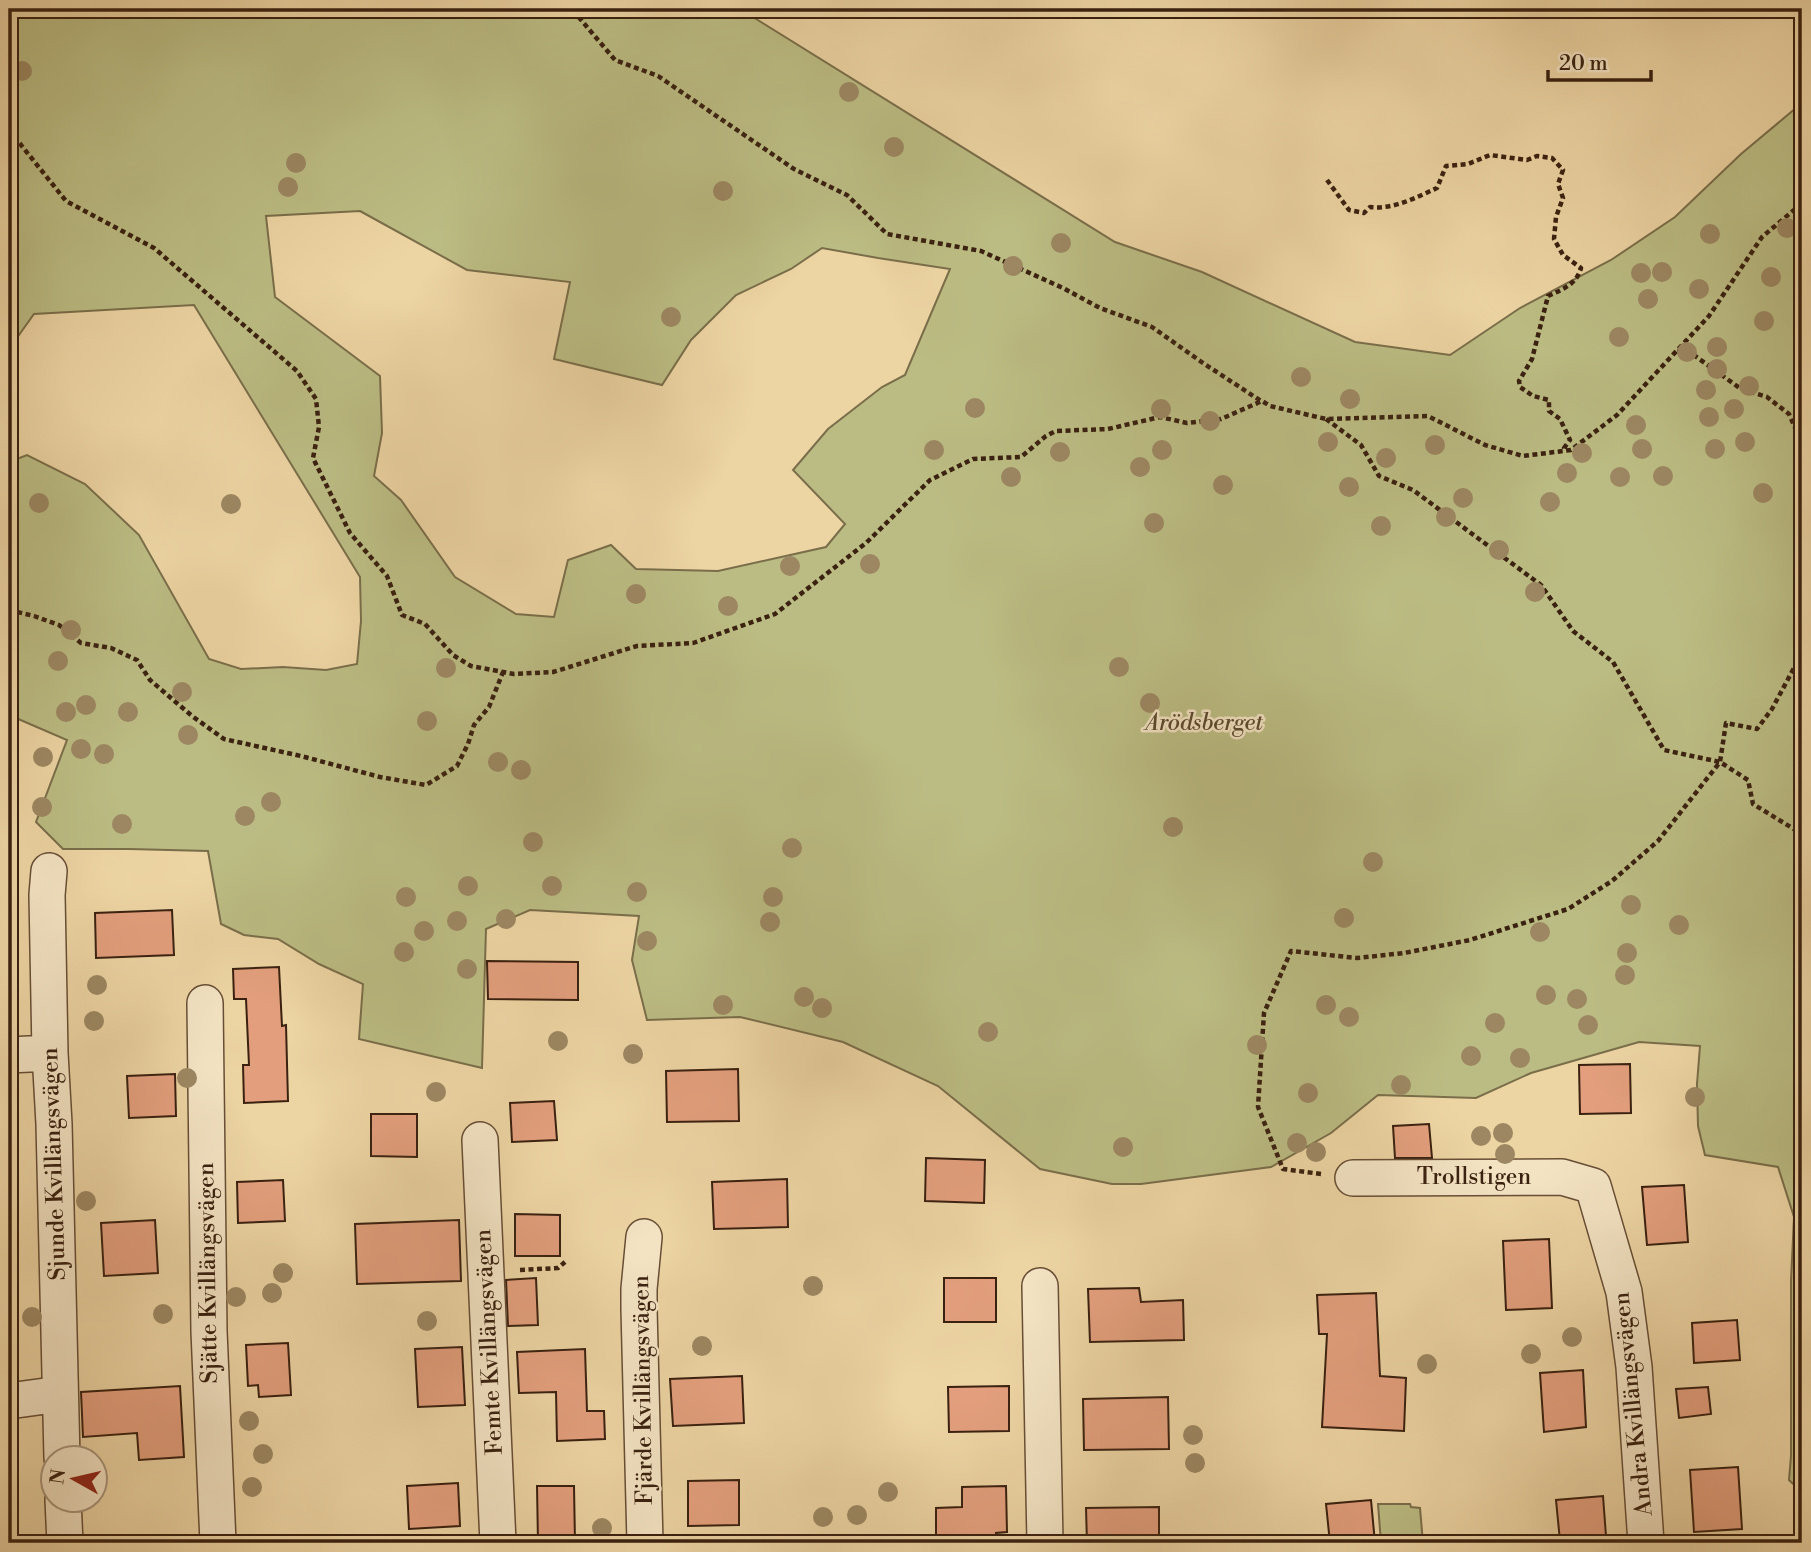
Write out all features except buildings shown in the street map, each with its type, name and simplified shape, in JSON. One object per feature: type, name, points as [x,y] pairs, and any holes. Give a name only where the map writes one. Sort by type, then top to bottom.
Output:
[{"type":"street","name":"Sjunde Kvillängsvägen","points":[[49,871],[47,895],[50,1053],[62,1444]]},
{"type":"street","name":"Sjätte Kvillängsvägen","points":[[205,1003],[209,1331],[218,1543]]},
{"type":"street","points":[[9,1055],[50,1053]]},
{"type":"street","name":"Femte Kvillängsvägen","points":[[480,1140],[498,1543]]},
{"type":"street","name":"Trollstigen","points":[[1353,1178],[1562,1177],[1593,1186]]},
{"type":"street","name":"Andra Kvillängsvägen","points":[[1593,1186],[1624,1292],[1634,1367],[1646,1543]]},
{"type":"street","name":"Fjärde Kvillängsvägen","points":[[644,1237],[639,1309],[645,1543]]},
{"type":"street","points":[[1040,1286],[1045,1543]]},
{"type":"street","points":[[9,1401],[60,1394]]},
{"type":"street","points":[[64,1514],[65,1543]]},
{"type":"path","points":[[564,9],[576,15],[615,60],[658,76],[794,169],[847,195],[887,233],[981,251],[1100,308],[1152,327],[1270,406],[1326,419],[1428,416],[1485,445],[1523,456],[1571,450],[1617,415],[1709,316],[1762,237],[1794,210],[1802,207]]},
{"type":"path","points":[[9,130],[66,201],[154,248],[297,371],[316,399],[319,427],[313,458],[350,533],[387,576],[402,615],[425,624],[453,655],[471,666],[514,674],[553,672],[637,646],[693,643],[775,614],[866,543],[930,480],[973,459],[1021,457],[1056,431],[1108,429],[1160,417],[1187,423],[1221,419],[1262,401]]},
{"type":"path","points":[[1327,180],[1349,210],[1364,213],[1370,207],[1378,208],[1405,202],[1437,188],[1446,166],[1468,164],[1490,155],[1527,160],[1537,156],[1552,158],[1563,170],[1559,184],[1563,198],[1556,217],[1554,239],[1563,255],[1581,268],[1573,284],[1548,296],[1532,359],[1519,381],[1520,387],[1533,396],[1549,400],[1549,411],[1560,419],[1570,440],[1564,448],[1565,451]]},
{"type":"path","points":[[1676,351],[1691,353],[1741,389],[1767,397],[1789,414],[1802,444]]},
{"type":"path","points":[[1326,419],[1361,445],[1379,476],[1413,490],[1541,585],[1573,631],[1614,662],[1664,750],[1720,762],[1748,780],[1753,804],[1802,834]]},
{"type":"path","points":[[9,610],[59,625],[81,643],[111,648],[137,660],[150,680],[224,739],[380,777],[426,785],[457,766],[474,725],[489,707],[503,672]]},
{"type":"path","points":[[1353,1178],[1283,1169],[1258,1107],[1264,1013],[1291,951],[1357,958],[1404,953],[1470,940],[1568,909],[1612,881],[1658,841],[1720,762],[1726,723],[1757,729],[1772,709],[1802,653]]},
{"type":"path","points":[[485,1269],[558,1268],[565,1262]]},
{"type":"green space","name":"Arödsberget","points":[[9,9],[740,9],[1115,242],[1202,272],[1355,342],[1450,355],[1520,308],[1611,260],[1675,217],[1741,154],[1802,103],[1802,1492],[1789,1480],[1794,1217],[1778,1167],[1705,1155],[1698,1126],[1700,1046],[1639,1042],[1531,1073],[1476,1098],[1378,1095],[1331,1133],[1271,1167],[1141,1184],[1112,1184],[1040,1169],[938,1086],[843,1042],[740,1017],[647,1020],[632,960],[639,916],[530,910],[486,929],[482,1068],[359,1039],[363,984],[319,964],[278,939],[244,935],[221,924],[208,851],[63,849],[36,822],[67,740],[9,715],[9,462],[27,455],[85,484],[139,535],[209,659],[241,669],[283,667],[326,670],[357,664],[361,621],[360,577],[194,305],[34,314],[9,349]],"holes":[[[360,211],[467,270],[570,282],[554,359],[662,385],[691,340],[736,295],[791,269],[822,248],[950,269],[905,375],[882,387],[828,429],[793,470],[845,524],[826,547],[718,571],[636,569],[611,545],[568,560],[554,617],[516,614],[455,577],[401,500],[374,476],[382,433],[380,376],[275,297],[266,216]]]},
{"type":"green space","points":[[1378,1504],[1410,1504],[1411,1507],[1420,1508],[1423,1543],[1381,1543]]}]
